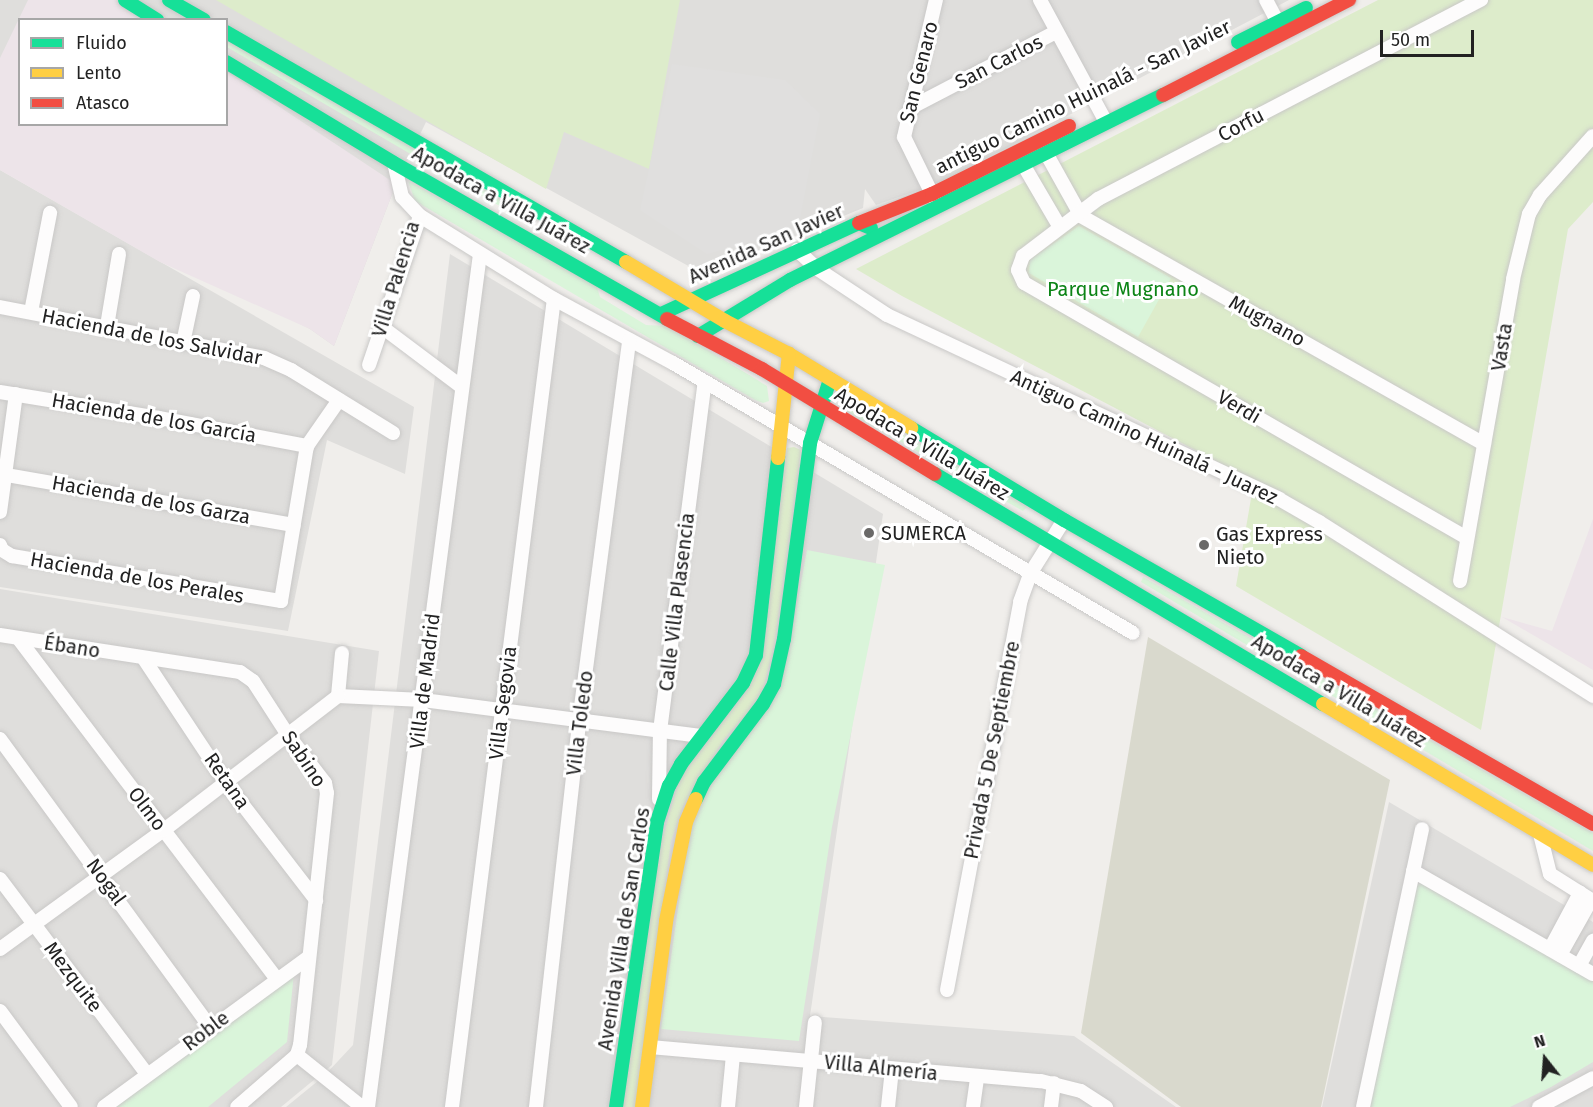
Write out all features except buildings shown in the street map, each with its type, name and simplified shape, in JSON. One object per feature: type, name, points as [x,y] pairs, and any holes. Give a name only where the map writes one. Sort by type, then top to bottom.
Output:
[{"type":"main road","points":[[125,0],[154,18]]},
{"type":"main road","points":[[169,0],[200,18]]},
{"type":"main road","points":[[1281,28],[1321,0]]},
{"type":"main road","points":[[698,336],[816,268],[1024,165],[1103,116],[1281,28],[1349,0]]},
{"type":"main road","name":"Apodaca a Villa Juárez","points":[[228,34],[688,300],[789,354],[1064,520],[1593,824]]},
{"type":"main road","points":[[267,86],[279,62]]},
{"type":"main road","name":"Apodaca a Villa Juárez","points":[[228,63],[394,163],[785,383],[1048,543],[1132,590],[1593,865]]},
{"type":"main road","name":"antiguo Camino Huinalá - San Javier","points":[[859,224],[932,194],[1103,116]]},
{"type":"main road","name":"Avenida San Javier","points":[[661,314],[797,250],[859,224],[888,234]]},
{"type":"main road","name":"Avenida Villa de San Carlos","points":[[616,1107],[634,968],[657,822],[674,777],[701,736],[746,677],[756,655],[789,354]]},
{"type":"main road","name":"Avenida Villa de San Carlos","points":[[642,1107],[666,921],[685,828],[704,782],[770,693],[784,639],[810,443],[830,379]]},
{"type":"main road","points":[[759,635],[784,639]]},
{"type":"main road","points":[[657,822],[685,828]]},
{"type":"street","points":[[1040,0],[1103,116]]},
{"type":"street","points":[[1266,0],[1281,28]]},
{"type":"street","name":"Corfu","points":[[1018,270],[1023,256],[1059,226],[1098,200],[1481,0]]},
{"type":"street","name":"San Genaro","points":[[938,1],[904,137],[939,207]]},
{"type":"street","name":"San Carlos","points":[[910,108],[1056,32]]},
{"type":"street","name":"Vasta","points":[[1460,581],[1513,279],[1529,214],[1540,195],[1593,136]]},
{"type":"street","points":[[1046,153],[1079,213]]},
{"type":"street","name":"Villa Palencia","points":[[369,365],[420,216],[402,197],[394,163]]},
{"type":"street","points":[[1024,165],[1059,226]]},
{"type":"street","points":[[31,312],[50,213]]},
{"type":"street","name":"Mugnano","points":[[1079,213],[1484,444]]},
{"type":"street","points":[[420,216],[554,299],[705,382],[1133,633]]},
{"type":"street","name":"Antiguo Camino Huinalá - Juarez","points":[[797,250],[816,268],[902,323],[1279,499],[1593,696]]},
{"type":"street","points":[[107,326],[119,254]]},
{"type":"street","name":"Villa de Madrid","points":[[368,1107],[480,254]]},
{"type":"street","name":"Verdi","points":[[1018,270],[1024,283],[1467,538]]},
{"type":"street","points":[[183,342],[193,296]]},
{"type":"street","name":"Villa Segovia","points":[[453,1107],[554,299]]},
{"type":"street","name":"Hacienda de los Salvidar","points":[[0,307],[264,358],[291,370],[393,434]]},
{"type":"street","points":[[382,327],[462,387]]},
{"type":"street","name":"Villa Toledo","points":[[536,1107],[579,722],[629,340]]},
{"type":"street","name":"Calle Villa Plasencia","points":[[657,822],[660,731],[705,382]]},
{"type":"street","name":"Hacienda de los García","points":[[0,392],[159,418],[307,447]]},
{"type":"street","points":[[0,512],[7,475],[16,394]]},
{"type":"street","points":[[294,525],[307,447],[339,400]]},
{"type":"street","name":"Hacienda de los Garza","points":[[7,475],[294,525]]},
{"type":"street","name":"Privada 5 De Septiembre","points":[[947,990],[1020,603],[1030,574],[1064,520]]},
{"type":"street","name":"Hacienda de los Perales","points":[[0,545],[2,550],[12,556],[278,602],[283,598],[294,525]]},
{"type":"street","name":"Ébano","points":[[0,635],[144,659]]},
{"type":"street","name":"Olmo","points":[[18,638],[277,979]]},
{"type":"street","points":[[338,696],[342,653]]},
{"type":"street","name":"Sabino","points":[[144,659],[224,667],[240,672],[253,681],[288,735],[321,777],[327,789],[297,1055]]},
{"type":"street","name":"Retana","points":[[144,659],[226,783],[316,900]]},
{"type":"street","points":[[0,950],[164,830],[338,696],[423,700],[701,736]]},
{"type":"street","name":"Nogal","points":[[0,739],[210,1027]]},
{"type":"street","points":[[1363,1107],[1422,829]]},
{"type":"street","points":[[1540,834],[1550,874],[1588,898],[1555,952]]},
{"type":"street","points":[[1413,871],[1555,952],[1588,968],[1593,941]]},
{"type":"street","name":"Mezquite","points":[[0,879],[147,1074]]},
{"type":"street","name":"Roble","points":[[104,1107],[210,1027],[309,957]]},
{"type":"street","points":[[0,1011],[71,1107]]},
{"type":"street","points":[[806,1107],[815,1022]]},
{"type":"street","name":"Villa Almería","points":[[650,1047],[1054,1083],[1081,1091],[1106,1107]]},
{"type":"street","points":[[237,1107],[297,1055],[355,1105]]},
{"type":"street","points":[[728,1107],[733,1055]]},
{"type":"street","points":[[888,1107],[892,1070]]},
{"type":"street","points":[[973,1107],[978,1077]]},
{"type":"street","points":[[1539,1107],[1593,1078]]},
{"type":"street","points":[[1051,1107],[1054,1083]]},
{"type":"shaded area","points":[[0,0],[1289,0],[939,183],[876,205],[865,189],[863,208],[703,274],[426,122],[396,184],[334,346],[310,329],[0,167]]},
{"type":"shaded area","points":[[28,0],[117,0],[145,18],[19,18]]},
{"type":"shaded area","points":[[18,21],[18,126],[228,126],[228,73],[396,184],[334,346],[310,329],[160,262],[0,170],[0,58]]},
{"type":"shaded area","points":[[672,64],[785,80],[820,114],[798,229],[707,254],[640,210]]},
{"type":"shaded area","points":[[0,170],[414,407],[405,474],[327,440],[288,631],[0,587]]},
{"type":"shaded area","points":[[450,254],[883,514],[810,1016],[1074,1036],[1176,1107],[286,1107],[324,1076],[353,1045]]},
{"type":"shaded area","points":[[1593,519],[1593,670],[1502,617],[1552,631]]},
{"type":"shaded area","points":[[0,589],[379,651],[332,1065],[281,1107],[0,1107]]},
{"type":"shaded area","points":[[1148,637],[1390,780],[1321,1107],[1181,1107],[1081,1033]]},
{"type":"shaded area","points":[[1389,802],[1593,922],[1593,1107],[1322,1107]]},
{"type":"green space","points":[[216,0],[680,0],[649,169],[564,132],[546,189]]},
{"type":"green space","points":[[1378,0],[1593,0],[1593,202],[1568,229],[1481,730],[1236,586],[1254,481],[902,296],[856,269]]},
{"type":"green space","points":[[228,37],[538,221],[510,212],[228,48]]},
{"type":"green space","points":[[408,181],[596,284],[600,297],[646,325],[667,326],[751,376],[767,386],[769,401],[763,403],[755,400],[415,201]]},
{"type":"green space","name":"Parque Mugnano","points":[[1079,226],[1171,278],[1138,337],[1029,273],[1030,260]]},
{"type":"green space","points":[[851,405],[1027,507],[1023,511],[846,411],[844,406]]},
{"type":"green space","points":[[794,447],[801,450],[774,646],[763,689],[747,713],[723,740],[683,806],[671,841],[636,1107],[623,1107],[655,864],[680,778],[746,692],[787,448]]},
{"type":"green space","points":[[807,550],[885,565],[832,827],[799,1041],[661,1029],[688,837],[695,812],[787,660]]},
{"type":"green space","points":[[1143,577],[1593,833],[1593,851],[1141,582]]},
{"type":"green space","points":[[1421,882],[1593,980],[1593,1062],[1551,1087],[1510,1107],[1367,1107],[1417,885]]},
{"type":"green space","points":[[294,973],[287,1042],[208,1107],[112,1107]]},
{"type":"traffic: fast","points":[[125,0],[154,18]]},
{"type":"traffic: fast","points":[[169,0],[200,18]]},
{"type":"traffic: fast","points":[[1238,42],[1306,8]]},
{"type":"traffic: fast","points":[[228,33],[626,262]]},
{"type":"traffic: fast","points":[[228,63],[394,163],[667,319]]},
{"type":"traffic: fast","points":[[698,336],[790,280],[1163,95]]},
{"type":"traffic: fast","points":[[661,314],[859,223],[871,228]]},
{"type":"traffic: fast","points":[[696,799],[704,782],[763,704],[774,684],[784,639],[810,443],[830,379]]},
{"type":"traffic: fast","points":[[911,428],[1064,520],[1301,656]]},
{"type":"traffic: fast","points":[[616,1107],[657,822],[669,786],[681,764],[743,683],[756,655],[778,458]]},
{"type":"traffic: fast","points":[[935,474],[1323,704]]},
{"type":"traffic: slow","points":[[626,262],[725,321],[789,354],[911,428]]},
{"type":"traffic: slow","points":[[778,458],[789,354]]},
{"type":"traffic: slow","points":[[1323,704],[1593,865]]},
{"type":"traffic: slow","points":[[642,1107],[666,921],[686,822],[696,799]]},
{"type":"traffic: jam","points":[[1163,95],[1349,0]]},
{"type":"traffic: jam","points":[[859,223],[932,194],[1069,126]]},
{"type":"traffic: jam","points":[[667,319],[762,369],[935,474]]},
{"type":"traffic: jam","points":[[1301,656],[1593,824]]},
{"type":"place","name":"SUMERCA","points":[[869,533]]},
{"type":"place","name":"Gas Express Nieto","points":[[1204,545]]}]
